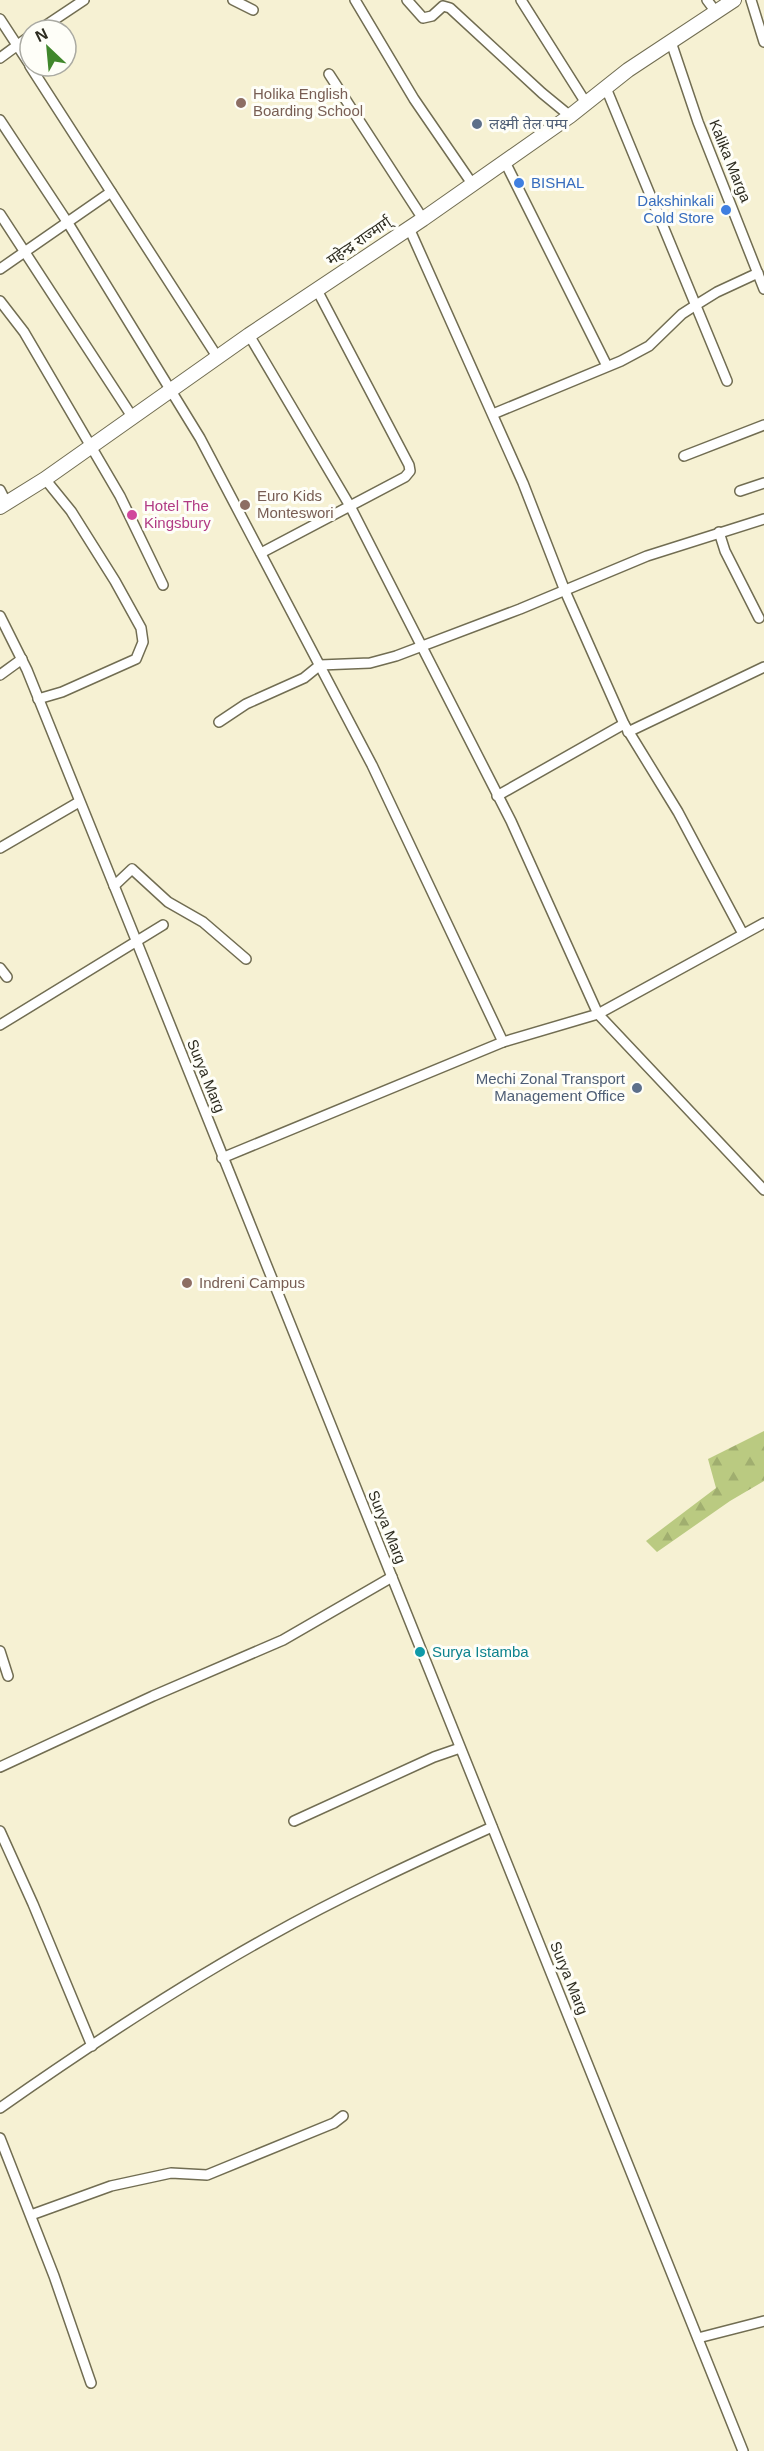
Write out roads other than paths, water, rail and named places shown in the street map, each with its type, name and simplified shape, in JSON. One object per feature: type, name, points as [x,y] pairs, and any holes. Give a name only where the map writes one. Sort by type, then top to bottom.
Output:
[{"type":"highway","name":"महेन्द्र राज्मार्ग्","points":[[2,500],[45,479],[91,448],[249,335],[423,219],[570,116],[606,87],[734,0]]},
{"type":"street","points":[[57,18],[84,0]]},
{"type":"street","points":[[233,0],[253,10]]},
{"type":"street","points":[[355,0],[414,99],[473,184]]},
{"type":"street","points":[[407,0],[423,18],[432,16],[443,6],[450,8],[570,116]]},
{"type":"street","points":[[521,0],[586,103]]},
{"type":"street","points":[[707,0],[716,12]]},
{"type":"street","points":[[750,0],[764,42]]},
{"type":"street","points":[[0,19],[17,45],[0,58]]},
{"type":"street","name":"Kalika Marga","points":[[671,42],[698,122],[764,289]]},
{"type":"street","points":[[329,74],[423,219]]},
{"type":"street","points":[[38,78],[219,358]]},
{"type":"street","points":[[606,87],[727,381]]},
{"type":"street","points":[[0,120],[68,222],[172,391],[261,553],[372,765],[503,1042]]},
{"type":"street","points":[[505,162],[607,366]]},
{"type":"street","points":[[0,269],[111,192]]},
{"type":"street","points":[[0,214],[134,418]]},
{"type":"street","points":[[409,228],[523,483],[565,591],[626,728],[678,812],[743,934]]},
{"type":"street","points":[[754,261],[764,256]]},
{"type":"street","points":[[493,414],[649,346],[682,314],[717,292],[758,273]]},
{"type":"street","points":[[261,553],[405,477],[410,471],[409,465],[317,290]]},
{"type":"street","points":[[0,301],[24,332],[120,496],[163,585]]},
{"type":"street","points":[[249,335],[350,506],[497,796],[598,1014],[764,1190]]},
{"type":"street","points":[[684,456],[764,425]]},
{"type":"street","points":[[38,699],[62,692],[136,659],[143,642],[141,628],[116,581],[71,512],[45,479]]},
{"type":"street","points":[[740,491],[764,483]]},
{"type":"street","points":[[219,722],[246,704],[304,678],[320,665],[370,663],[396,656],[565,591],[647,555],[764,519]]},
{"type":"street","points":[[718,532],[725,551],[759,618]]},
{"type":"street","name":"Surya Marg","points":[[0,615],[22,659],[136,940],[743,2451]]},
{"type":"street","points":[[0,675],[22,659]]},
{"type":"street","points":[[497,796],[626,728],[764,667]]},
{"type":"street","points":[[0,848],[79,802]]},
{"type":"street","points":[[114,886],[132,869],[168,902],[202,922],[246,959]]},
{"type":"street","points":[[222,1158],[503,1042],[598,1014],[764,923]]},
{"type":"street","points":[[0,1025],[163,925]]},
{"type":"street","points":[[0,968],[7,977]]},
{"type":"street","points":[[1,1765],[283,1640],[392,1577]]},
{"type":"street","points":[[0,1652],[8,1676]]},
{"type":"street","points":[[294,1821],[434,1757],[460,1748]]},
{"type":"street","points":[[0,2108],[92,2046],[268,1937],[380,1879],[492,1827]]},
{"type":"street","points":[[0,1831],[92,2046]]},
{"type":"street","points":[[31,2215],[111,2186],[171,2173],[207,2175],[334,2123],[343,2116]]},
{"type":"street","points":[[0,2138],[31,2215],[91,2382]]},
{"type":"street","points":[[698,2338],[764,2321]]},
{"type":"place","name":"Holika English Boarding School","points":[[241,103]]},
{"type":"place","name":"लक्ष्मी तेल पम्प","points":[[477,124]]},
{"type":"place","name":"BISHAL","points":[[519,183]]},
{"type":"place","name":"Dakshinkali Cold Store","points":[[726,210]]},
{"type":"place","name":"Euro Kids Monteswori","points":[[245,505]]},
{"type":"place","name":"Hotel The Kingsbury","points":[[132,515]]},
{"type":"place","name":"Mechi Zonal Transport Management Office","points":[[637,1088]]},
{"type":"place","name":"Indreni Campus","points":[[187,1283]]},
{"type":"place","name":"Surya Istamba","points":[[420,1652]]}]
